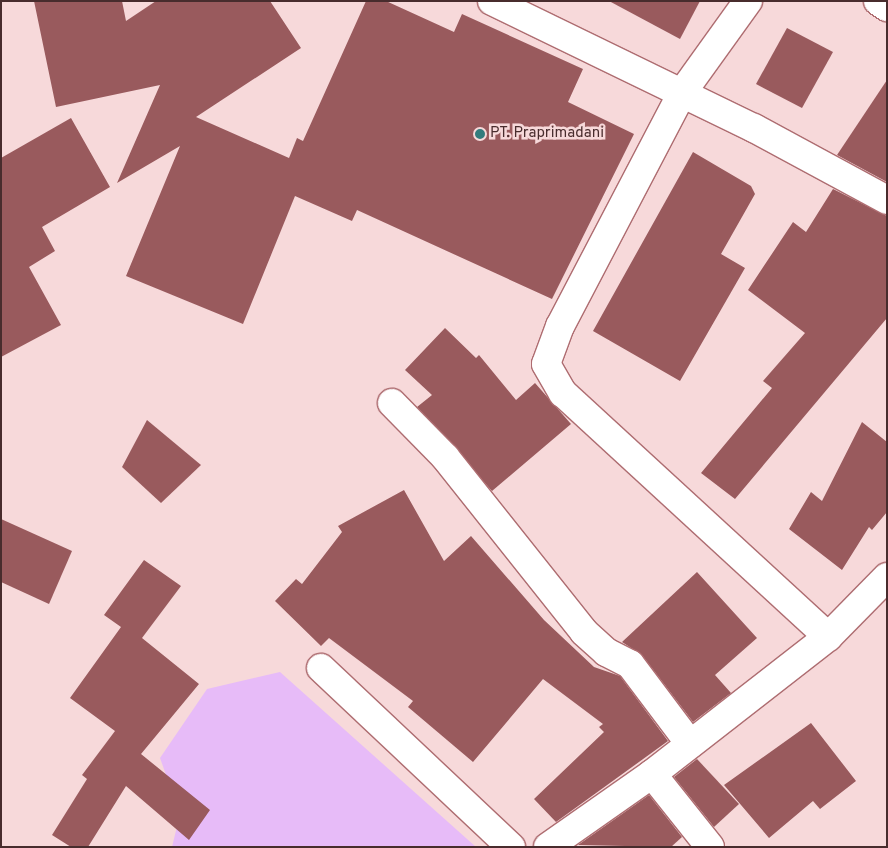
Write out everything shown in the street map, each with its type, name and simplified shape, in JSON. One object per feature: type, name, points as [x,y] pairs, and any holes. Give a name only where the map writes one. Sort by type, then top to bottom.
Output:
[{"type":"street","points":[[492,1],[682,93],[887,200]]},
{"type":"street","points":[[748,1],[682,93],[560,326],[546,364],[563,393],[828,637]]},
{"type":"street","points":[[878,1],[887,7]]},
{"type":"street","points":[[392,403],[433,443],[584,632],[636,671],[690,744]]},
{"type":"street","points":[[548,847],[652,774],[828,637],[887,577]]},
{"type":"street","points":[[321,668],[512,847]]},
{"type":"street","points":[[652,774],[710,847]]},
{"type":"shaded area","points":[[280,672],[476,847],[172,847],[180,814],[160,758],[207,689]]},
{"type":"building","points":[[34,1],[122,1],[126,21],[156,1],[270,1],[301,48],[196,117],[289,158],[297,138],[303,141],[366,1],[386,1],[454,32],[462,14],[583,69],[568,102],[634,134],[552,299],[357,210],[352,221],[295,196],[243,324],[126,276],[180,146],[117,183],[160,85],[56,107]]},
{"type":"building","points":[[609,1],[700,1],[680,39]]},
{"type":"building","points":[[787,28],[833,52],[802,108],[756,84]]},
{"type":"building","points":[[887,80],[887,182],[837,155]]},
{"type":"building","points":[[71,118],[110,187],[42,227],[55,251],[29,267],[61,325],[1,357],[1,158]]},
{"type":"building","points":[[693,152],[751,186],[755,194],[721,254],[745,268],[680,381],[593,331]]},
{"type":"building","points":[[833,189],[887,216],[887,318],[735,499],[701,473],[772,388],[763,381],[805,333],[748,290],[793,222],[806,232]]},
{"type":"building","points":[[445,328],[476,358],[479,355],[516,400],[535,383],[571,424],[492,491],[417,407],[432,395],[405,370]]},
{"type":"building","points":[[147,420],[201,465],[161,503],[122,467]]},
{"type":"building","points":[[862,422],[887,442],[887,512],[872,530],[869,527],[842,570],[789,529],[811,492],[822,501]]},
{"type":"building","points":[[404,490],[444,561],[471,536],[544,620],[594,667],[620,676],[668,741],[556,822],[534,799],[604,732],[599,727],[603,724],[543,679],[473,762],[408,707],[413,701],[329,638],[321,646],[275,601],[296,579],[302,584],[342,532],[338,526]]},
{"type":"building","points":[[1,519],[72,551],[49,604],[1,582]]},
{"type":"building","points":[[144,560],[181,586],[142,638],[199,684],[141,754],[210,810],[189,840],[126,786],[88,847],[71,847],[52,835],[87,779],[82,775],[115,731],[70,698],[121,627],[104,615]]},
{"type":"building","points":[[697,572],[757,638],[715,675],[731,693],[693,722],[642,655],[622,642]]},
{"type":"building","points":[[811,723],[856,781],[820,809],[813,801],[769,838],[724,785]]},
{"type":"building","points":[[697,759],[739,804],[714,827],[674,777]]},
{"type":"building","points":[[649,795],[682,837],[671,847],[578,845]]},
{"type":"place","name":"PT. Praprimadani","points":[[480,134]]}]
